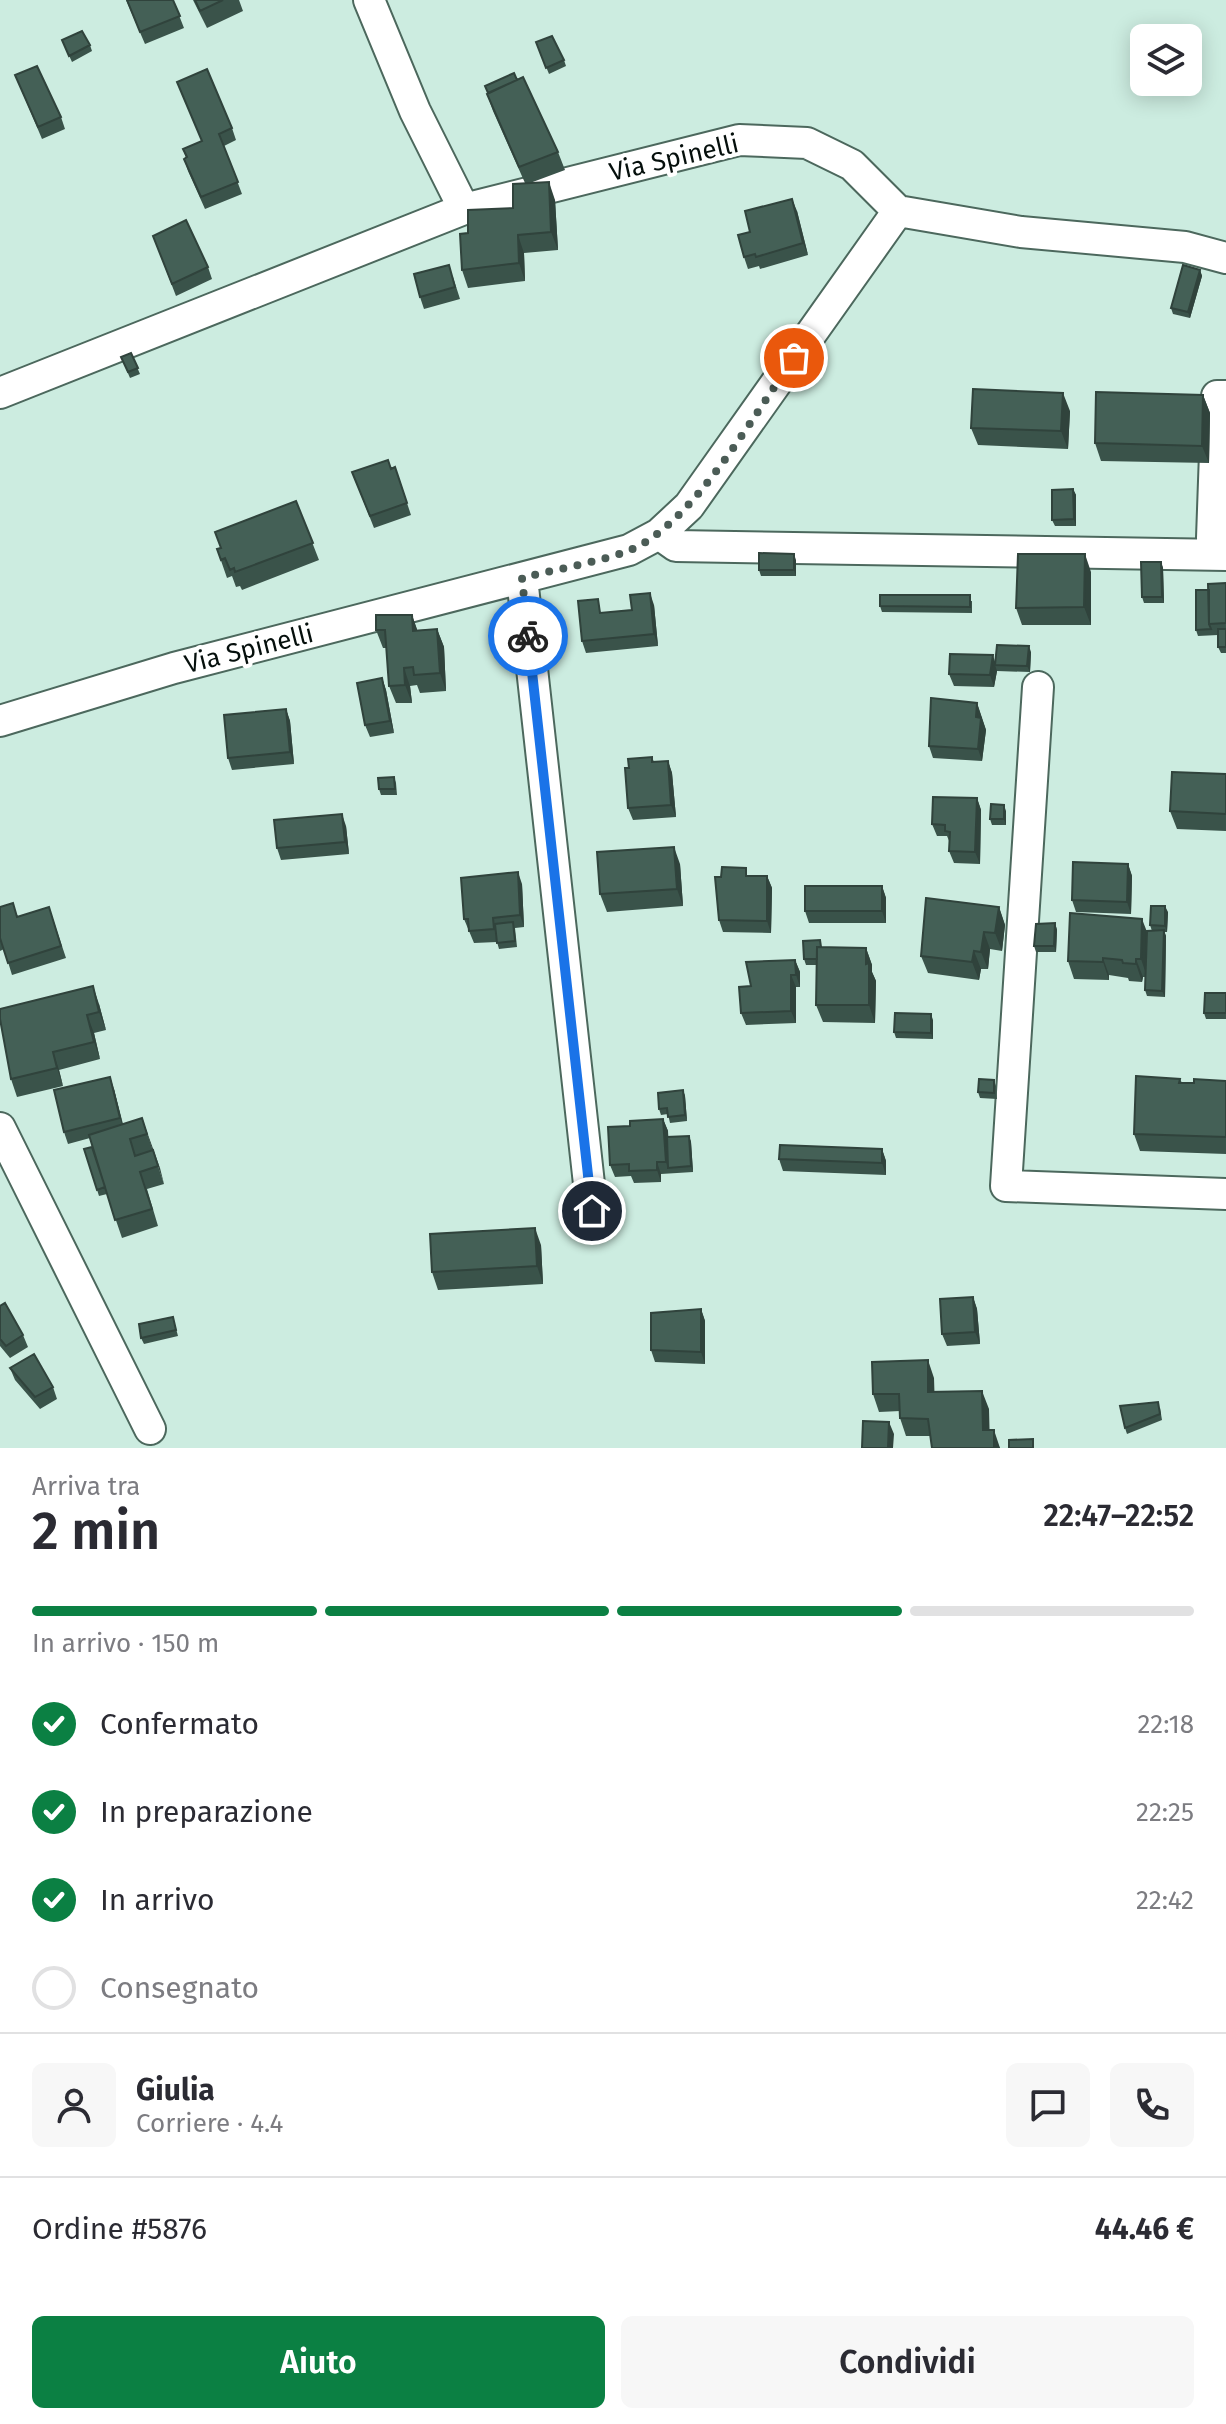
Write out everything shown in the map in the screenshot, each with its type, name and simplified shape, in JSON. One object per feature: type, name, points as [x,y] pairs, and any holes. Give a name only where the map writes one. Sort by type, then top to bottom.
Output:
[{"type":"street","points":[[369,0],[415,111],[464,209]]},
{"type":"street","name":"Via Spinelli","points":[[0,393],[464,209],[739,140],[807,143],[852,165],[898,211],[689,506],[659,534],[629,550],[174,668],[0,721]]},
{"type":"street","points":[[898,211],[1021,232],[1185,247],[1226,258]]},
{"type":"street","points":[[1226,396],[1217,396],[1212,538],[1226,538]]},
{"type":"street","points":[[659,534],[676,546],[1226,555]]},
{"type":"street","points":[[522,578],[592,1211]]},
{"type":"street","points":[[1038,687],[1006,1186],[1226,1194]]},
{"type":"street","points":[[0,1128],[150,1429]]},
{"type":"building","points":[[127,0],[173,0],[180,16],[140,32]]},
{"type":"building","points":[[195,0],[223,0],[200,11]]},
{"type":"building","points":[[82,31],[90,45],[69,56],[62,40]]},
{"type":"building","points":[[552,36],[564,60],[546,68],[536,42]]},
{"type":"building","points":[[37,66],[61,117],[38,127],[15,75]]},
{"type":"building","points":[[207,69],[232,128],[219,134],[238,182],[201,197],[184,159],[187,157],[183,149],[202,141],[177,82]]},
{"type":"building","points":[[514,73],[517,80],[488,93],[485,86]]},
{"type":"building","points":[[523,77],[558,152],[519,167],[487,94]]},
{"type":"building","points":[[549,182],[551,232],[518,235],[519,263],[462,270],[460,234],[468,233],[468,210],[513,208],[513,184]]},
{"type":"building","points":[[792,199],[803,243],[756,257],[755,254],[744,257],[738,235],[750,232],[745,211]]},
{"type":"building","points":[[186,220],[208,267],[172,284],[153,236]]},
{"type":"building","points":[[449,265],[455,287],[420,297],[414,274]]},
{"type":"building","points":[[1183,265],[1200,270],[1188,312],[1171,308]]},
{"type":"building","points":[[131,353],[138,368],[128,372],[121,357]]},
{"type":"building","points":[[973,389],[1063,393],[1061,431],[971,428]]},
{"type":"building","points":[[1096,392],[1203,395],[1202,446],[1095,443]]},
{"type":"building","points":[[388,460],[391,469],[395,467],[407,503],[370,516],[352,472]]},
{"type":"building","points":[[1073,489],[1074,519],[1052,520],[1052,490]]},
{"type":"building","points":[[296,501],[313,543],[235,572],[234,568],[230,570],[225,558],[221,560],[217,549],[221,548],[215,532]]},
{"type":"building","points":[[759,553],[794,554],[794,570],[759,570]]},
{"type":"building","points":[[1018,554],[1085,554],[1084,607],[1016,608]]},
{"type":"building","points":[[1141,562],[1161,562],[1162,597],[1142,597]]},
{"type":"building","points":[[1226,583],[1226,623],[1209,624],[1208,584]]},
{"type":"building","points":[[1196,590],[1209,590],[1211,629],[1196,630]]},
{"type":"building","points":[[650,593],[654,634],[582,641],[578,601],[598,599],[600,613],[632,610],[630,595]]},
{"type":"building","points":[[880,595],[970,595],[970,607],[880,606]]},
{"type":"building","points":[[376,615],[412,615],[413,631],[437,629],[440,673],[414,675],[413,667],[404,668],[405,685],[389,686],[385,630],[376,630]]},
{"type":"building","points":[[1218,629],[1226,629],[1226,647],[1218,647]]},
{"type":"building","points":[[997,645],[1029,646],[1027,666],[995,665]]},
{"type":"building","points":[[950,654],[993,655],[990,675],[949,674]]},
{"type":"building","points":[[382,678],[390,721],[365,725],[357,683]]},
{"type":"building","points":[[931,698],[977,703],[976,717],[981,718],[978,749],[929,746]]},
{"type":"building","points":[[286,709],[290,752],[228,758],[224,715]]},
{"type":"building","points":[[652,757],[652,762],[668,761],[671,805],[628,808],[625,768],[629,768],[628,759]]},
{"type":"building","points":[[1172,772],[1226,774],[1226,814],[1170,811]]},
{"type":"building","points":[[394,777],[395,789],[379,789],[378,778]]},
{"type":"building","points":[[933,797],[977,798],[975,852],[949,851],[950,832],[945,831],[945,825],[932,824]]},
{"type":"building","points":[[991,804],[1004,805],[1004,819],[990,819]]},
{"type":"building","points":[[342,814],[345,842],[277,848],[274,820]]},
{"type":"building","points":[[674,847],[677,889],[600,894],[597,852]]},
{"type":"building","points":[[1073,862],[1128,864],[1127,902],[1072,900]]},
{"type":"building","points":[[722,867],[746,868],[746,876],[767,876],[767,921],[719,920],[715,877],[721,877]]},
{"type":"building","points":[[518,872],[520,915],[493,918],[494,929],[469,931],[468,919],[464,919],[461,878]]},
{"type":"building","points":[[805,886],[882,886],[882,911],[805,911]]},
{"type":"building","points":[[926,898],[999,907],[995,933],[984,932],[981,952],[974,951],[972,962],[921,956]]},
{"type":"building","points":[[13,903],[17,917],[49,907],[61,946],[8,963],[0,938],[0,907]]},
{"type":"building","points":[[1151,906],[1165,906],[1165,926],[1150,925]]},
{"type":"building","points":[[1070,913],[1142,919],[1141,959],[1136,959],[1136,964],[1103,958],[1103,962],[1068,961]]},
{"type":"building","points":[[513,922],[515,941],[497,943],[495,924]]},
{"type":"building","points":[[1055,923],[1054,946],[1034,946],[1036,924]]},
{"type":"building","points":[[1164,930],[1162,991],[1145,990],[1147,931]]},
{"type":"building","points":[[820,940],[817,959],[804,959],[803,941]]},
{"type":"building","points":[[817,947],[866,948],[869,1005],[816,1005]]},
{"type":"building","points":[[795,960],[796,975],[791,975],[791,1011],[741,1013],[739,987],[751,986],[746,962]]},
{"type":"building","points":[[93,986],[99,1012],[87,1015],[94,1042],[53,1052],[57,1068],[11,1079],[0,1009]]},
{"type":"building","points":[[1205,993],[1226,993],[1226,1013],[1204,1013]]},
{"type":"building","points":[[895,1013],[931,1014],[931,1033],[894,1032]]},
{"type":"building","points":[[1136,1076],[1180,1079],[1179,1083],[1194,1083],[1194,1079],[1226,1081],[1226,1137],[1134,1134]]},
{"type":"building","points":[[110,1077],[120,1118],[64,1132],[54,1090]]},
{"type":"building","points":[[979,1079],[994,1080],[994,1093],[978,1092]]},
{"type":"building","points":[[683,1090],[685,1115],[668,1117],[667,1108],[659,1109],[658,1093]]},
{"type":"building","points":[[142,1118],[147,1134],[130,1139],[135,1156],[153,1150],[158,1166],[140,1172],[152,1209],[115,1220],[89,1135]]},
{"type":"building","points":[[663,1119],[666,1162],[657,1162],[657,1170],[629,1171],[629,1164],[610,1165],[608,1127],[630,1126],[630,1121]]},
{"type":"building","points":[[689,1136],[691,1166],[668,1168],[667,1137]]},
{"type":"building","points":[[780,1145],[882,1149],[882,1163],[779,1159]]},
{"type":"building","points":[[92,1147],[105,1187],[97,1190],[84,1149]]},
{"type":"building","points":[[535,1228],[537,1266],[432,1272],[430,1234]]},
{"type":"building","points":[[973,1297],[975,1332],[942,1334],[940,1299]]},
{"type":"building","points":[[5,1303],[23,1335],[6,1346],[0,1339],[0,1306]]},
{"type":"building","points":[[701,1309],[701,1352],[651,1350],[651,1313]]},
{"type":"building","points":[[173,1317],[176,1330],[141,1338],[139,1324]]},
{"type":"building","points":[[34,1354],[53,1387],[35,1397],[10,1368]]},
{"type":"building","points":[[928,1360],[928,1392],[982,1391],[983,1430],[994,1430],[994,1448],[932,1448],[928,1419],[900,1418],[899,1394],[873,1394],[872,1362]]},
{"type":"building","points":[[1158,1402],[1160,1414],[1125,1428],[1120,1406]]},
{"type":"building","points":[[863,1421],[889,1422],[888,1448],[862,1448]]},
{"type":"building","points":[[1033,1439],[1033,1448],[1009,1448],[1009,1440]]},
{"type":"way so far","points":[[528,636],[522,578],[629,550],[659,534],[689,506],[794,358]]},
{"type":"route","points":[[528,636],[592,1211]]}]
